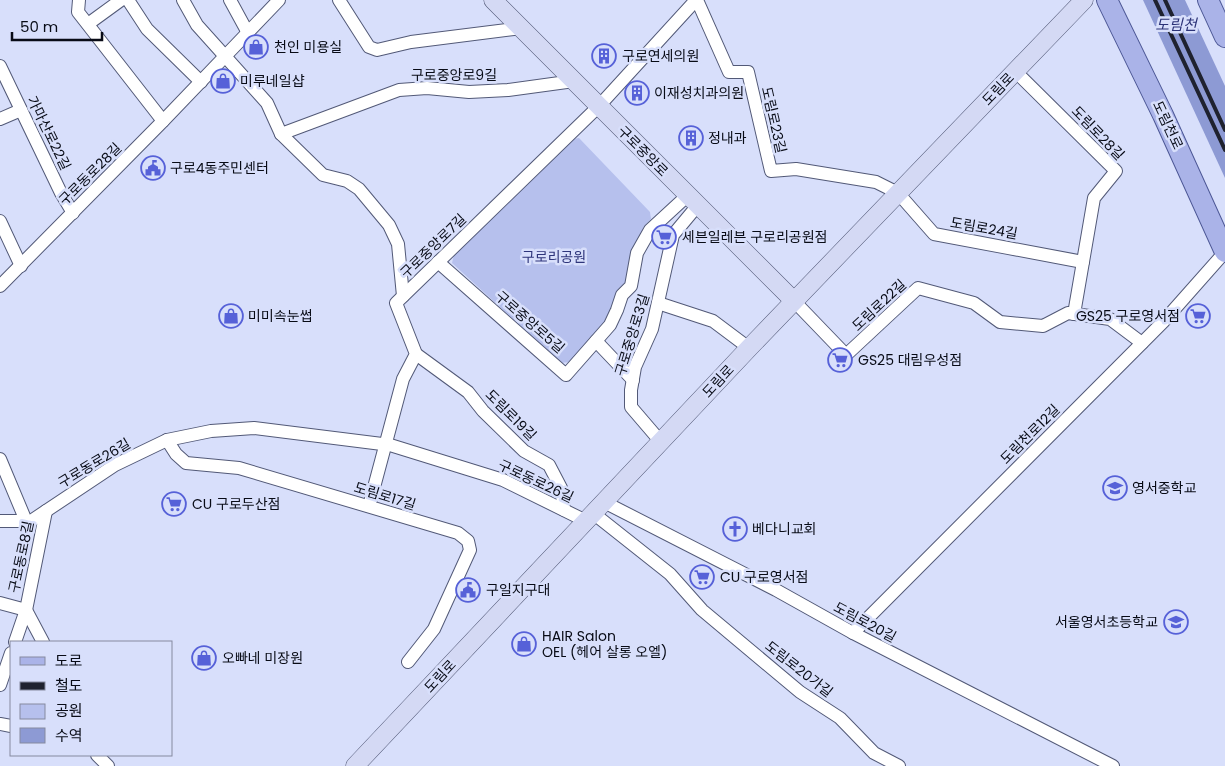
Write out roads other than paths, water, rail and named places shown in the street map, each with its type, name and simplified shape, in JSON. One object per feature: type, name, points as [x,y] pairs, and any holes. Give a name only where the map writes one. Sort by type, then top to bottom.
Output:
[{"type":"main road","name":"도림천로","points":[[1107,0],[1163,115],[1225,252]]},
{"type":"main road","points":[[1208,0],[1225,37]]},
{"type":"street","points":[[79,0],[78,12],[164,121]]},
{"type":"street","points":[[88,24],[121,0]]},
{"type":"street","points":[[128,0],[147,28],[201,82]]},
{"type":"street","points":[[182,0],[197,25],[266,103],[281,134],[323,175],[347,182],[359,189],[389,225],[398,244],[403,296]]},
{"type":"street","points":[[230,0],[248,32]]},
{"type":"street","name":"구로동로28길","points":[[0,286],[164,121],[279,0]]},
{"type":"street","points":[[339,0],[369,47],[377,50],[418,41],[522,28]]},
{"type":"street","name":"구로중앙로","points":[[493,0],[794,301]]},
{"type":"street","name":"구로중앙로7길","points":[[416,354],[396,303],[599,106],[696,0]]},
{"type":"street","name":"도림로23길","points":[[696,0],[729,72],[748,72],[771,171],[796,168],[876,182],[898,193]]},
{"type":"street","name":"도림로","points":[[354,766],[749,348],[1084,0]]},
{"type":"street","name":"가마산로22길","points":[[0,66],[61,193],[73,213]]},
{"type":"street","name":"도림로28길","points":[[1016,71],[1116,170],[1094,198],[1074,314]]},
{"type":"street","name":"구로중앙로9길","points":[[281,134],[399,90],[427,88],[469,92],[508,90],[574,81]]},
{"type":"street","points":[[0,120],[21,110]]},
{"type":"street","name":"도림로24길","points":[[898,193],[934,234],[1083,262]]},
{"type":"street","name":"구로중앙로3길","points":[[661,442],[631,407],[633,380],[635,367],[652,329],[673,235],[693,200]]},
{"type":"street","name":"구로중앙로5길","points":[[438,262],[566,375],[610,325],[622,295],[631,286],[637,253],[650,230],[693,200]]},
{"type":"street","points":[[0,221],[20,266]]},
{"type":"street","name":"도림천로12길","points":[[853,633],[1163,322],[1225,252]]},
{"type":"street","name":"도림로22길","points":[[794,301],[846,355],[918,288],[974,303],[1000,322],[1043,326],[1068,313],[1110,319],[1142,343]]},
{"type":"street","points":[[658,303],[713,321],[749,348]]},
{"type":"street","points":[[596,340],[633,380]]},
{"type":"street","points":[[369,506],[403,379],[416,354]]},
{"type":"street","name":"도림로19길","points":[[416,354],[468,392],[483,410],[524,451],[549,465],[561,488],[564,510]]},
{"type":"street","name":"구로동로26길","points":[[0,521],[31,521],[115,465],[167,440],[211,431],[254,428],[386,444],[503,480],[564,510],[594,512]]},
{"type":"street","name":"도림로17길","points":[[167,440],[176,454],[186,463],[240,468],[458,533],[468,541],[470,550],[434,629],[408,662]]},
{"type":"street","points":[[1,466],[26,521]]},
{"type":"street","name":"구로동로8길","points":[[15,641],[26,610],[46,511]]},
{"type":"street","name":"도림로20길","points":[[594,512],[776,590],[853,633],[1113,766]]},
{"type":"street","name":"도림로20가길","points":[[594,512],[670,574],[702,610],[800,692],[840,718],[874,753],[899,766]]},
{"type":"street","name":"구로동로8길","points":[[0,602],[26,610]]},
{"type":"street","points":[[26,610],[42,641]]},
{"type":"street","points":[[0,685],[10,656]]},
{"type":"street","name":"도림로20가길","points":[[874,753],[880,766]]},
{"type":"street","points":[[98,756],[108,766]]},
{"type":"water","name":"도림천","points":[[1143,0],[1185,0],[1225,86],[1225,178]]},
{"type":"railway","points":[[1155,0],[1225,150]]},
{"type":"railway","points":[[1165,0],[1225,130]]},
{"type":"place","name":"천인 미용실","points":[[256,47]]},
{"type":"place","name":"구로연세의원","points":[[604,56]]},
{"type":"place","name":"미루네일샵","points":[[223,81]]},
{"type":"place","name":"이재성치과의원","points":[[637,93]]},
{"type":"place","name":"정내과","points":[[691,138]]},
{"type":"place","name":"구로4동주민센터","points":[[153,168]]},
{"type":"place","name":"세븐일레븐 구로리공원점","points":[[664,237]]},
{"type":"place","name":"미미속눈썹","points":[[231,316]]},
{"type":"place","name":"GS25 구로영서점","points":[[1198,316]]},
{"type":"place","name":"GS25 대림우성점","points":[[840,360]]},
{"type":"place","name":"영서중학교","points":[[1115,488]]},
{"type":"place","name":"CU 구로두산점","points":[[174,504]]},
{"type":"place","name":"베다니교회","points":[[735,529]]},
{"type":"place","name":"CU 구로영서점","points":[[702,577]]},
{"type":"place","name":"구일지구대","points":[[468,590]]},
{"type":"place","name":"서울영서초등학교","points":[[1176,622]]},
{"type":"place","name":"HAIR Salon OEL (헤어 살롱 오엘)","points":[[524,644]]},
{"type":"place","name":"오빠네 미장원","points":[[204,658]]},
{"type":"park label","name":"구로리공원","points":[[554,257]]}]
